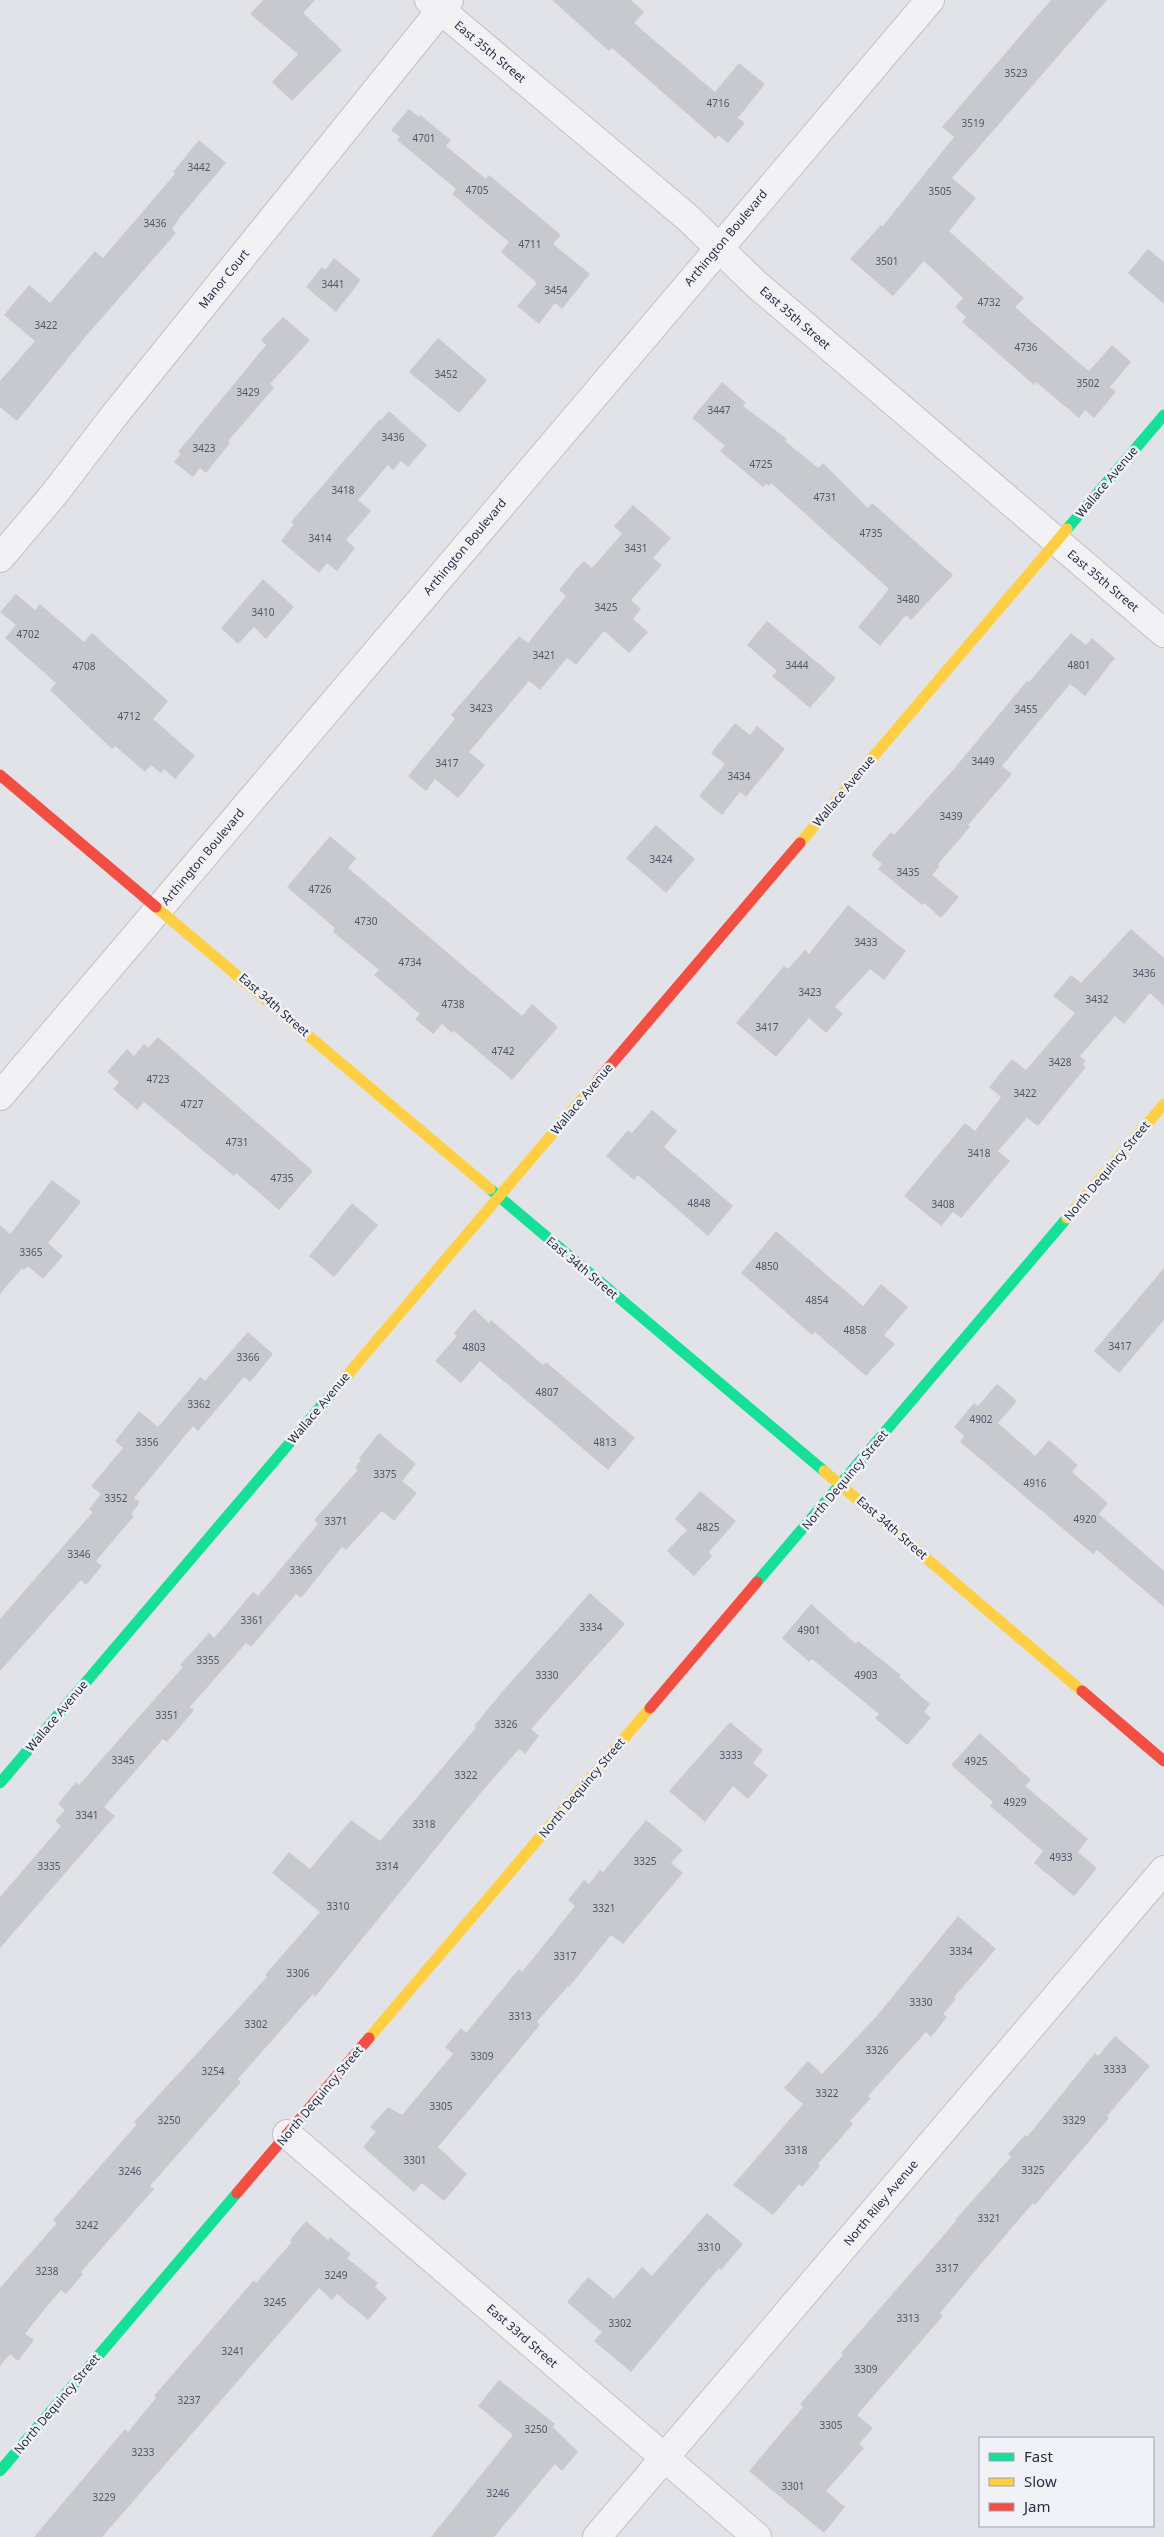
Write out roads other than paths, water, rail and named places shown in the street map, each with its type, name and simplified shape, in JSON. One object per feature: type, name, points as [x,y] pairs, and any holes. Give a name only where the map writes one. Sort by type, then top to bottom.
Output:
[{"type":"street","name":"Arthington Boulevard","points":[[0,1096],[930,0]]},
{"type":"street","name":"East 35th Street","points":[[439,3],[693,222],[756,284],[1164,633]]},
{"type":"street","name":"Manor Court","points":[[0,558],[55,494],[119,409],[439,3]]},
{"type":"street","name":"Wallace Avenue","points":[[0,1783],[1164,415]]},
{"type":"street","name":"East 34th Street","points":[[0,775],[160,908],[1164,1761]]},
{"type":"street","name":"North Dequincy Street","points":[[0,2471],[1164,1104]]},
{"type":"street","name":"North Riley Avenue","points":[[597,2537],[1164,1870]]},
{"type":"street","name":"East 33rd Street","points":[[287,2134],[757,2537]]}]
